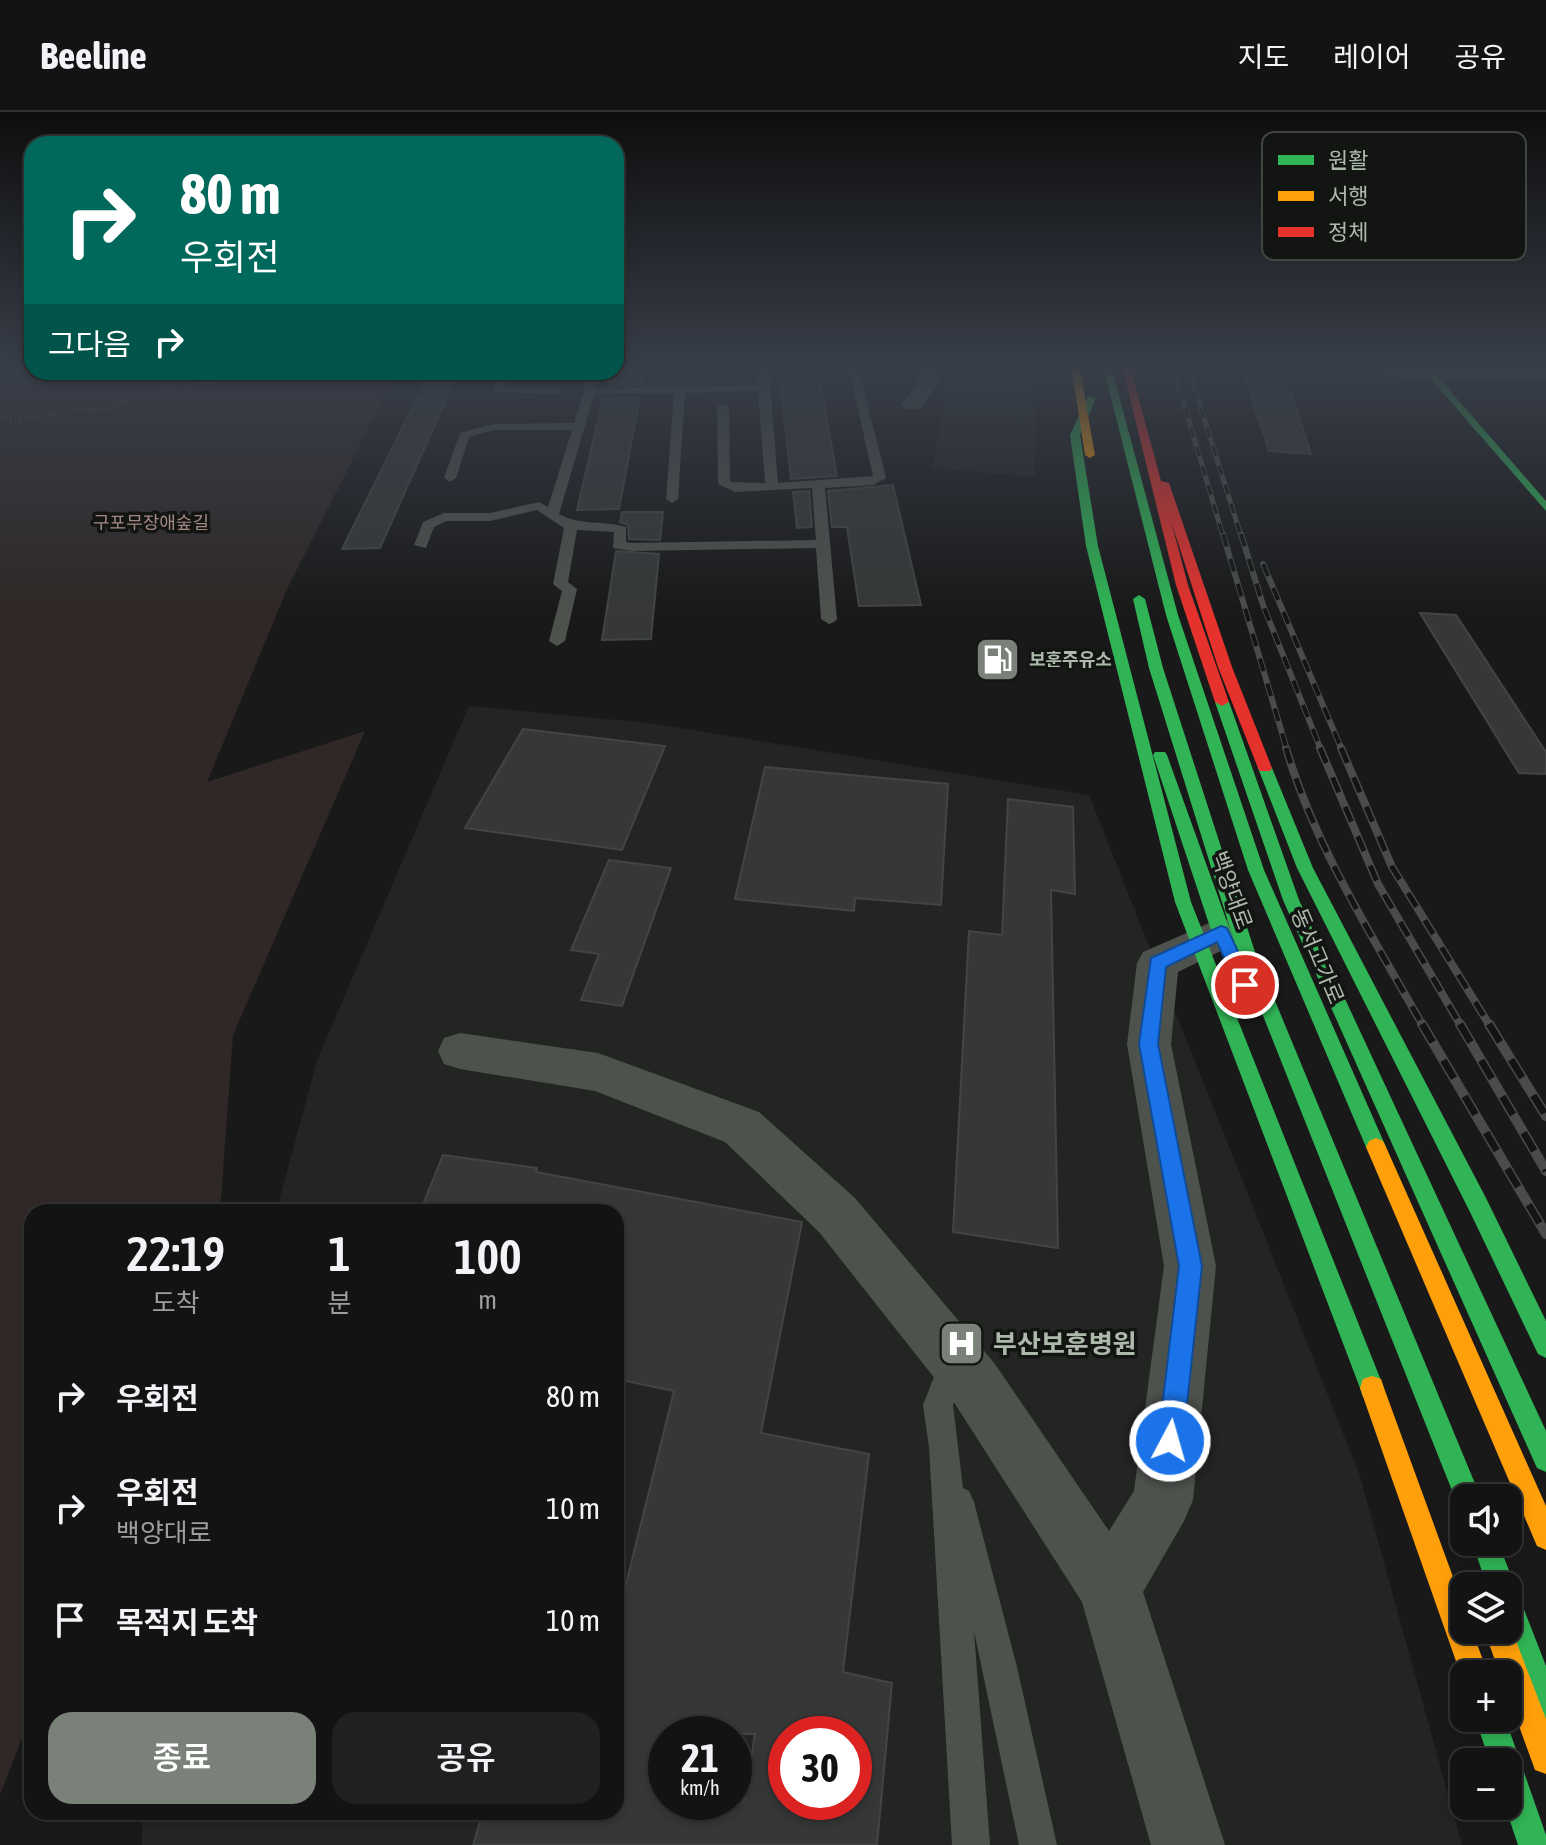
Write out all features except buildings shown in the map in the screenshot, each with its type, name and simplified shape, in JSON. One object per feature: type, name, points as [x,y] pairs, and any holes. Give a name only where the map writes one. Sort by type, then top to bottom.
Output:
[{"type":"main road","points":[[1077,451],[1092,546],[1111,630],[1144,741],[1183,902],[1382,1414],[1469,1660]]},
{"type":"main road","name":"백양대로","points":[[1089,451],[1109,574],[1135,684],[1221,933],[1346,1221],[1452,1484]]},
{"type":"main road","points":[[1102,451],[1106,472]]},
{"type":"main road","name":"동서고가로","points":[[1129,451],[1172,615],[1256,870],[1546,1537]]},
{"type":"main road","points":[[1147,451],[1182,585],[1291,900],[1546,1459]]},
{"type":"main road","points":[[1153,451],[1225,667],[1305,868],[1478,1205],[1546,1346]]},
{"type":"main road","points":[[1497,451],[1546,508]]},
{"type":"main road","points":[[1133,577],[1156,668],[1247,955],[1452,1484]]},
{"type":"main road","points":[[1522,1641],[1546,1704]]},
{"type":"main road","points":[[1503,1644],[1546,1759]]},
{"type":"main road","points":[[1522,1810],[1534,1845]]},
{"type":"street","points":[[1110,1588],[1163,1500],[1190,1266],[1149,1044],[1158,963],[1221,933]]},
{"type":"street","points":[[460,1051],[598,1072],[742,1127],[837,1215],[975,1384],[1110,1588],[1188,1845]]},
{"type":"lane","points":[[450,478],[459,451]]},
{"type":"lane","points":[[552,516],[571,451]]},
{"type":"lane","points":[[672,499],[676,451]]},
{"type":"lane","points":[[724,451],[724,484],[735,488],[873,481],[880,478],[873,451]]},
{"type":"lane","points":[[769,451],[772,487]]},
{"type":"lane","points":[[818,485],[829,619]]},
{"type":"lane","points":[[421,545],[428,525],[444,517],[490,517],[539,506],[571,526],[621,530],[618,545],[632,547],[821,544]]},
{"type":"lane","points":[[557,641],[570,589],[560,584],[571,526]]},
{"type":"lane","points":[[955,1359],[938,1405],[944,1447],[971,1845]]},
{"type":"lane","points":[[944,1447],[1000,1667],[1038,1845]]},
{"type":"shaded area","points":[[936,451],[1035,451],[1035,477],[933,468]]},
{"type":"shaded area","name":"부산보훈병원","points":[[469,706],[649,723],[1089,795],[1360,1476],[1450,1802],[1450,1820],[1455,1820],[1462,1845],[142,1845],[142,1820],[624,1820],[624,1204],[278,1204],[317,1061]]},
{"type":"green space","name":"구포무장애숲길","points":[[0,451],[357,451],[288,587],[207,782],[365,731],[233,1035],[221,1204],[24,1204],[24,1733],[0,1795]]},
{"type":"railway","points":[[1198,451],[1223,536]]},
{"type":"railway","points":[[1214,451],[1241,536]]},
{"type":"railway","points":[[1223,534],[1287,750]]},
{"type":"railway","points":[[1241,534],[1263,605],[1321,750]]},
{"type":"railway","points":[[1263,564],[1342,750]]},
{"type":"railway","points":[[1286,748],[1298,785],[1329,856],[1423,1026]]},
{"type":"railway","points":[[1320,748],[1378,884],[1461,1026]]},
{"type":"railway","points":[[1341,748],[1392,867],[1490,1026]]},
{"type":"railway","points":[[1422,1024],[1546,1234]]},
{"type":"railway","points":[[1460,1024],[1546,1171]]},
{"type":"railway","points":[[1489,1024],[1546,1116]]},
{"type":"traffic: fast","points":[[1077,451],[1092,546],[1183,902],[1372,1388]]},
{"type":"traffic: fast","points":[[1129,451],[1172,615],[1256,870],[1376,1147]]},
{"type":"traffic: fast","points":[[1497,451],[1546,508]]},
{"type":"traffic: fast","points":[[1139,599],[1156,668],[1247,955],[1462,1484]]},
{"type":"traffic: fast","points":[[1222,702],[1291,900],[1546,1459]]},
{"type":"traffic: fast","points":[[1160,755],[1221,933],[1234,961]]},
{"type":"traffic: fast","points":[[1265,768],[1305,868],[1478,1205],[1546,1346]]},
{"type":"traffic: fast","points":[[1490,1556],[1496,1572]]},
{"type":"traffic: fast","points":[[1522,1641],[1546,1704]]},
{"type":"traffic: fast","points":[[1495,1732],[1500,1748]]},
{"type":"traffic: fast","points":[[1522,1810],[1534,1845]]},
{"type":"traffic: slow","points":[[1089,451],[1090,455]]},
{"type":"traffic: slow","points":[[1376,1147],[1546,1537]]},
{"type":"traffic: slow","points":[[1372,1388],[1469,1660]]},
{"type":"traffic: slow","points":[[1503,1644],[1546,1759]]},
{"type":"traffic: jam","points":[[1148,451],[1182,585],[1222,702]]},
{"type":"traffic: jam","points":[[1164,483],[1225,667],[1265,768]]},
{"type":"place","name":"보훈주유소","points":[[998,660]]},
{"type":"place","name":"부산보훈병원","points":[[962,1344]]},
{"type":"route","points":[[1170,1441],[1190,1266],[1149,1044],[1158,963],[1221,933],[1245,985]]}]
